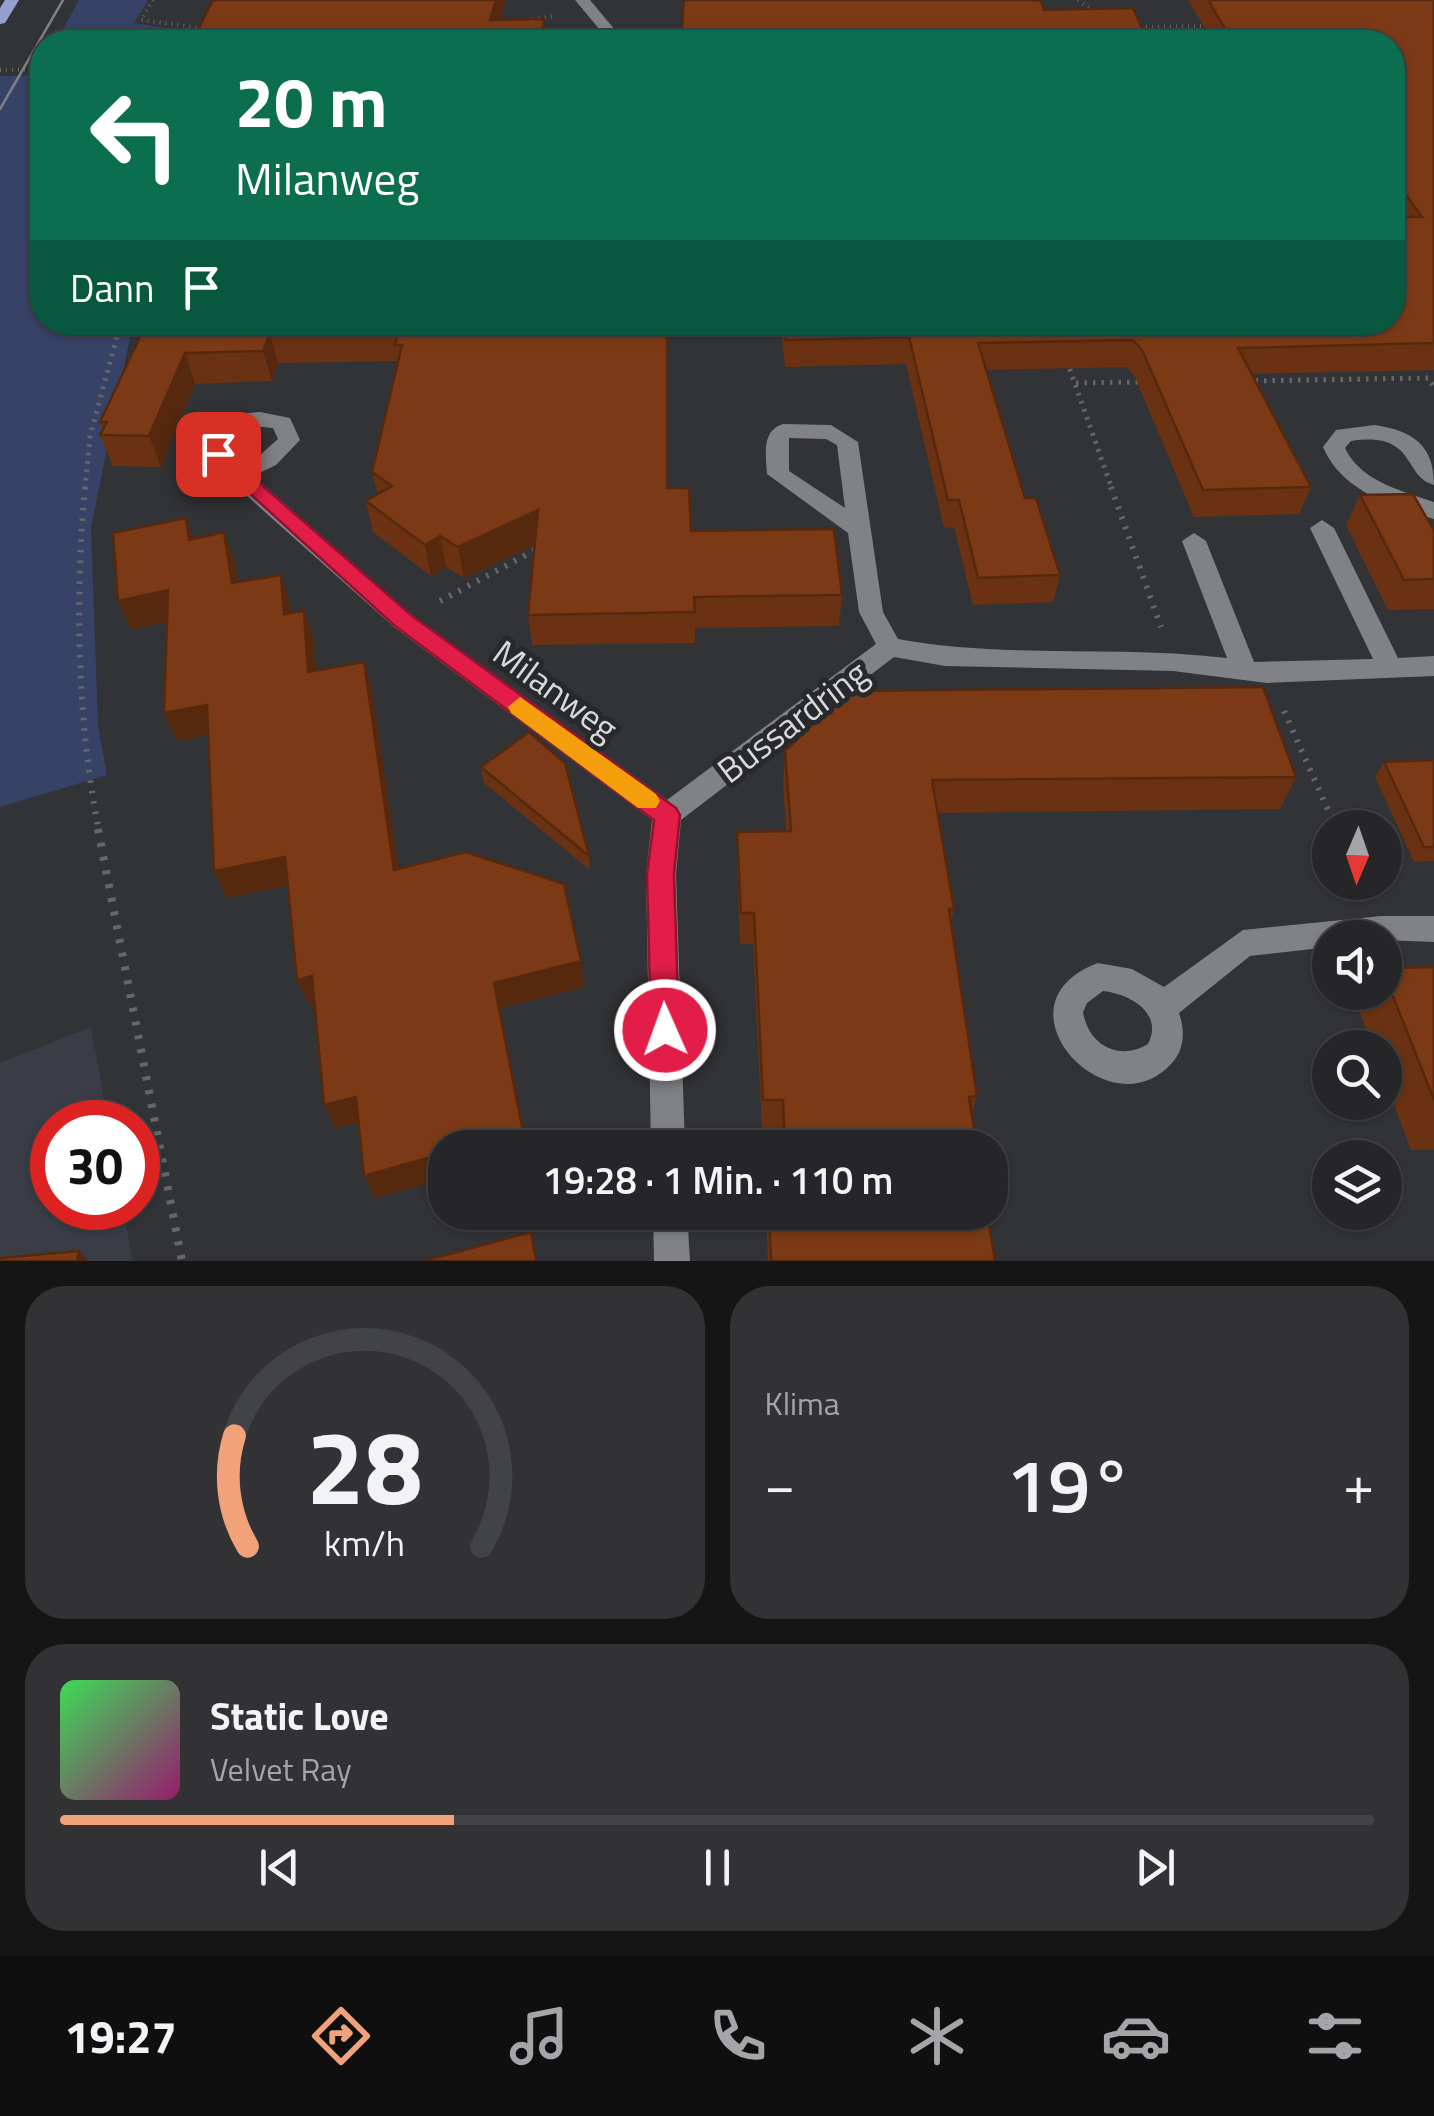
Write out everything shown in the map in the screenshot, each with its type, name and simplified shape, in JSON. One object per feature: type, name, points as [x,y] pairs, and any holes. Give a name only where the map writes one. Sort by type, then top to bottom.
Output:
[{"type":"main road","points":[[0,20],[12,0]]},
{"type":"street","points":[[587,5],[608,30]]},
{"type":"street","points":[[1434,478],[1416,448],[1394,436],[1367,430],[1344,434],[1334,447],[1338,462],[1360,480],[1434,511]]},
{"type":"street","points":[[859,529],[778,474],[777,438],[783,432],[831,432],[847,442],[859,529],[870,612],[890,647]]},
{"type":"street","name":"Milanweg","points":[[237,474],[403,620],[667,815]]},
{"type":"street","points":[[1322,528],[1390,668]]},
{"type":"street","points":[[1194,541],[1256,671]]},
{"type":"street","name":"Bussardring","points":[[667,815],[890,647],[945,657],[1173,660],[1256,671],[1434,666]]},
{"type":"street","points":[[667,815],[660,874],[667,1130]]},
{"type":"street","points":[[1162,1008],[1243,943],[1380,929],[1434,929]]},
{"type":"street","points":[[671,1230],[672,1261]]},
{"type":"path","points":[[154,0],[141,20],[200,30]]},
{"type":"path","points":[[1078,0],[1102,18]]},
{"type":"path","points":[[515,22],[587,5]]},
{"type":"path","points":[[58,30],[60,26]]},
{"type":"path","points":[[1132,27],[1226,26]]},
{"type":"path","points":[[0,70],[30,69]]},
{"type":"path","points":[[117,335],[90,436],[76,581],[90,788],[182,1261]]},
{"type":"path","points":[[1064,353],[1173,660]]},
{"type":"path","points":[[1232,381],[1428,378],[1434,388]]},
{"type":"path","points":[[1076,383],[1154,382]]},
{"type":"path","points":[[90,436],[109,436]]},
{"type":"path","points":[[403,620],[540,548]]},
{"type":"path","points":[[1256,671],[1327,810]]},
{"type":"shaded area","points":[[79,0],[148,0],[134,23],[179,30],[63,30]]},
{"type":"shaded area","points":[[30,75],[30,335],[131,335],[91,527],[98,725],[107,775],[0,807],[0,76]]},
{"type":"shaded area","points":[[91,1027],[104,1100],[30,1100],[30,1230],[127,1230],[133,1261],[0,1261],[0,1063]]},
{"type":"building","points":[[213,0],[496,0],[490,20],[544,19],[543,30],[198,30]]},
{"type":"building","points":[[684,0],[1040,0],[1044,10],[1133,8],[1143,30],[682,30]]},
{"type":"building","points":[[1208,0],[1434,0],[1434,343],[1238,348],[1311,487],[1203,490],[1142,350],[1133,340],[978,343],[1025,498],[1036,498],[1060,575],[978,578],[959,500],[948,500],[909,337],[786,340],[785,335],[1405,335],[1405,217],[1422,217],[1405,193],[1405,30],[1226,30]]},
{"type":"building","points":[[141,335],[269,335],[263,351],[185,353],[149,436],[100,435],[107,422],[100,422]]},
{"type":"building","points":[[397,335],[667,335],[667,488],[689,488],[691,531],[834,529],[842,595],[694,597],[695,612],[528,615],[538,510],[458,547],[440,536],[425,545],[366,501],[392,486],[372,472],[402,345],[395,345]]},
{"type":"building","points":[[1413,494],[1434,531],[1434,579],[1404,580],[1360,495]]},
{"type":"building","points":[[186,518],[189,540],[224,532],[232,583],[281,575],[284,614],[304,611],[308,672],[364,662],[394,870],[466,852],[564,884],[581,961],[494,983],[523,1130],[428,1130],[428,1158],[364,1176],[356,1097],[324,1105],[312,976],[297,980],[285,857],[214,871],[207,705],[164,713],[168,590],[118,601],[113,533]]},
{"type":"building","points":[[1263,687],[1296,777],[932,780],[954,909],[949,909],[977,1096],[969,1097],[974,1130],[784,1130],[783,1100],[763,1100],[754,913],[741,913],[737,832],[791,831],[785,751],[847,691]]},
{"type":"building","points":[[529,732],[565,763],[589,856],[481,767]]},
{"type":"building","points":[[1434,760],[1434,847],[1424,847],[1384,762]]},
{"type":"building","points":[[1434,967],[1434,1100],[1398,1010],[1402,1010],[1402,968]]},
{"type":"building","points":[[770,1230],[990,1230],[995,1261],[771,1261]]},
{"type":"building","points":[[531,1232],[536,1261],[424,1261]]},
{"type":"building","points":[[79,1251],[77,1261],[0,1261],[0,1258]]},
{"type":"tram line","points":[[46,30],[63,0]]},
{"type":"tram line","points":[[0,109],[30,57]]},
{"type":"slow traffic","points":[[520,707],[647,801]]},
{"type":"route","points":[[218,454],[403,620],[667,815],[660,874],[665,1030]]}]
